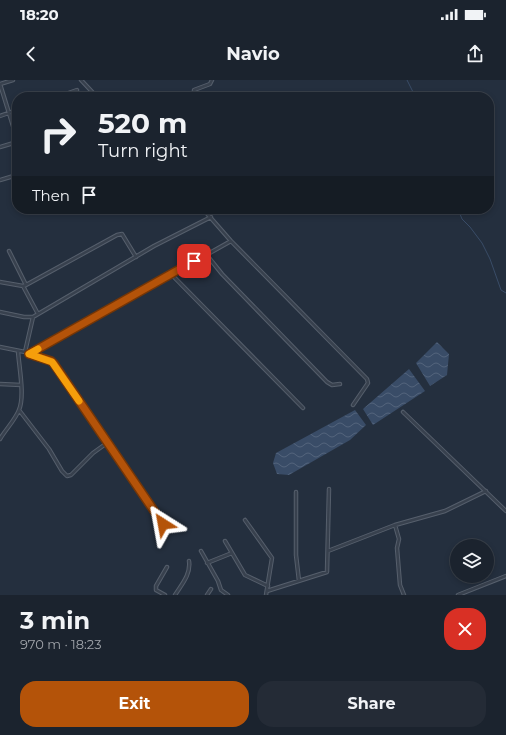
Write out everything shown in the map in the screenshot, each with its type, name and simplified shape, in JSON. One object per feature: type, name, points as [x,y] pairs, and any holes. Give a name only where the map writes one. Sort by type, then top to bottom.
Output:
[{"type":"street","points":[[12,123],[0,84],[13,80]]},
{"type":"street","points":[[81,80],[92,92]]},
{"type":"street","points":[[194,92],[194,90],[210,84],[212,80]]},
{"type":"street","points":[[71,92],[77,90]]},
{"type":"street","points":[[0,116],[12,112]]},
{"type":"street","points":[[0,148],[12,144]]},
{"type":"street","points":[[0,180],[12,176]]},
{"type":"street","points":[[208,214],[231,241],[367,379],[368,383],[353,404]]},
{"type":"street","points":[[0,312],[24,317],[33,317],[136,257],[211,217]]},
{"type":"street","points":[[0,282],[23,286],[26,285],[117,235],[122,234],[136,257]]},
{"type":"street","points":[[29,354],[231,241]]},
{"type":"street","points":[[9,251],[26,285]]},
{"type":"street","points":[[206,254],[222,274],[327,382],[332,385],[340,384]]},
{"type":"street","points":[[171,274],[303,408]]},
{"type":"street","points":[[23,286],[38,314]]},
{"type":"street","points":[[26,352],[33,317]]},
{"type":"street","points":[[0,347],[26,352],[52,362],[163,524]]},
{"type":"street","points":[[0,438],[19,410],[23,391],[21,386],[18,351]]},
{"type":"street","points":[[0,384],[21,386]]},
{"type":"street","points":[[19,410],[33,426],[62,471],[67,476],[71,475],[93,453],[107,443]]},
{"type":"street","points":[[403,412],[506,511]]},
{"type":"street","points":[[267,591],[327,572],[329,489]]},
{"type":"street","points":[[328,551],[395,525],[445,511],[486,491]]},
{"type":"street","points":[[296,492],[296,556],[299,581]]},
{"type":"street","points":[[245,520],[272,558],[266,595]]},
{"type":"street","points":[[395,525],[399,539],[397,546],[400,585],[404,595]]},
{"type":"street","points":[[225,541],[246,577],[268,586]]},
{"type":"street","points":[[201,552],[218,581],[221,590],[228,595]]},
{"type":"street","points":[[207,563],[232,553]]},
{"type":"street","points":[[176,595],[188,574],[190,567],[189,561]]},
{"type":"street","points":[[165,595],[156,590],[156,586],[167,567]]},
{"type":"street","points":[[458,595],[506,576]]},
{"type":"street","points":[[207,595],[211,589]]},
{"type":"water","points":[[437,342],[449,354],[447,375],[430,386],[416,363]]},
{"type":"water","points":[[409,369],[425,391],[373,425],[363,409]]},
{"type":"water","points":[[355,410],[366,425],[350,440],[289,475],[277,474],[273,463],[276,453]]},
{"type":"waterway","points":[[407,80],[413,92]]},
{"type":"waterway","points":[[460,214],[462,219],[482,243],[490,259],[501,290],[506,293]]},
{"type":"slow traffic","points":[[38,349],[29,354],[51,361],[79,401]]},
{"type":"route","points":[[163,524],[54,364],[51,361],[29,354],[194,261]]}]
